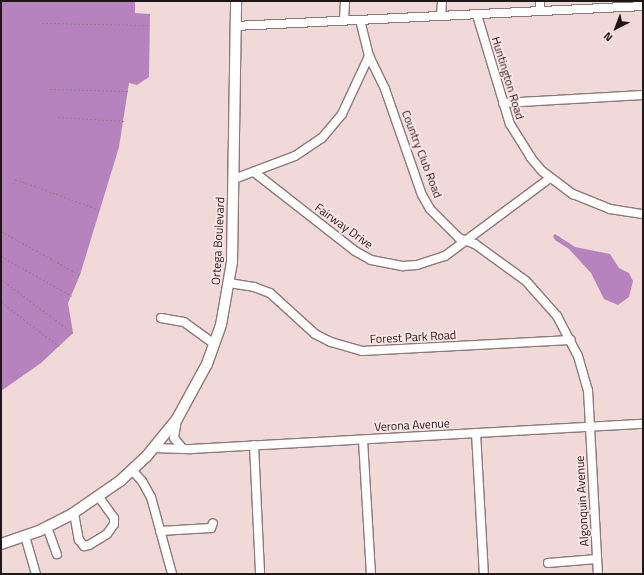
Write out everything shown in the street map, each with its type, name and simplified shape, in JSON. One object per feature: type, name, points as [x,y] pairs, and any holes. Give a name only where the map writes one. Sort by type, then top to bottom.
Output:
[{"type":"main road","name":"Ortega Boulevard","points":[[1,544],[47,527],[74,513],[99,497],[132,470],[154,448],[177,418],[198,383],[214,344],[229,283],[234,179],[236,1]]},
{"type":"street","points":[[344,20],[345,1]]},
{"type":"street","points":[[441,16],[442,1]]},
{"type":"street","points":[[540,1],[540,11]]},
{"type":"street","points":[[235,26],[643,6]]},
{"type":"street","name":"Huntington Road","points":[[477,15],[510,124],[520,142],[535,163],[550,178],[592,203],[610,209],[643,214]]},
{"type":"street","name":"Country Club Road","points":[[360,20],[369,56],[385,89],[422,195],[441,222],[460,238],[506,264],[526,282],[557,316],[571,340],[584,369],[590,427]]},
{"type":"street","points":[[234,179],[295,156],[322,138],[342,114],[369,56]]},
{"type":"street","points":[[503,102],[643,96]]},
{"type":"street","name":"Fairway Drive","points":[[254,172],[355,251],[371,260],[403,266],[417,265],[445,256],[550,178]]},
{"type":"street","name":"Forest Park Road","points":[[229,283],[254,287],[270,293],[315,334],[331,342],[362,351],[571,340]]},
{"type":"street","points":[[161,318],[184,322],[214,344]]},
{"type":"street","points":[[177,418],[174,438],[183,449]]},
{"type":"street","name":"Verona Avenue","points":[[154,448],[183,449],[643,424]]},
{"type":"street","name":"Algonquin Avenue","points":[[590,427],[598,574]]},
{"type":"street","points":[[476,433],[484,574]]},
{"type":"street","points":[[363,440],[371,574]]},
{"type":"street","points":[[254,445],[260,574]]},
{"type":"street","points":[[132,470],[148,492],[172,574]]},
{"type":"street","points":[[74,513],[79,540],[84,546],[89,546],[107,534],[114,524],[114,518],[99,497]]},
{"type":"street","points":[[160,531],[211,528],[213,523]]},
{"type":"street","points":[[47,527],[57,554]]},
{"type":"street","points":[[24,536],[36,574]]},
{"type":"street","points":[[548,563],[597,559]]},
{"type":"path","points":[[42,24],[150,25]]},
{"type":"path","points":[[50,89],[128,91]]},
{"type":"path","points":[[58,117],[124,121]]},
{"type":"path","points":[[14,184],[16,179],[100,210]]},
{"type":"path","points":[[1,231],[80,275]]},
{"type":"path","points":[[1,256],[72,296]]},
{"type":"path","points":[[1,279],[73,333]]},
{"type":"path","points":[[1,302],[59,346]]},
{"type":"path","points":[[1,384],[4,388]]},
{"type":"shaded area","points":[[1,1],[135,1],[135,13],[150,14],[149,77],[137,85],[129,83],[119,147],[80,275],[68,303],[73,333],[41,363],[1,391]]},
{"type":"shaded area","points":[[555,234],[575,247],[610,254],[619,268],[629,273],[633,281],[629,297],[618,305],[604,299],[591,273],[569,249],[555,240],[553,236]]}]
